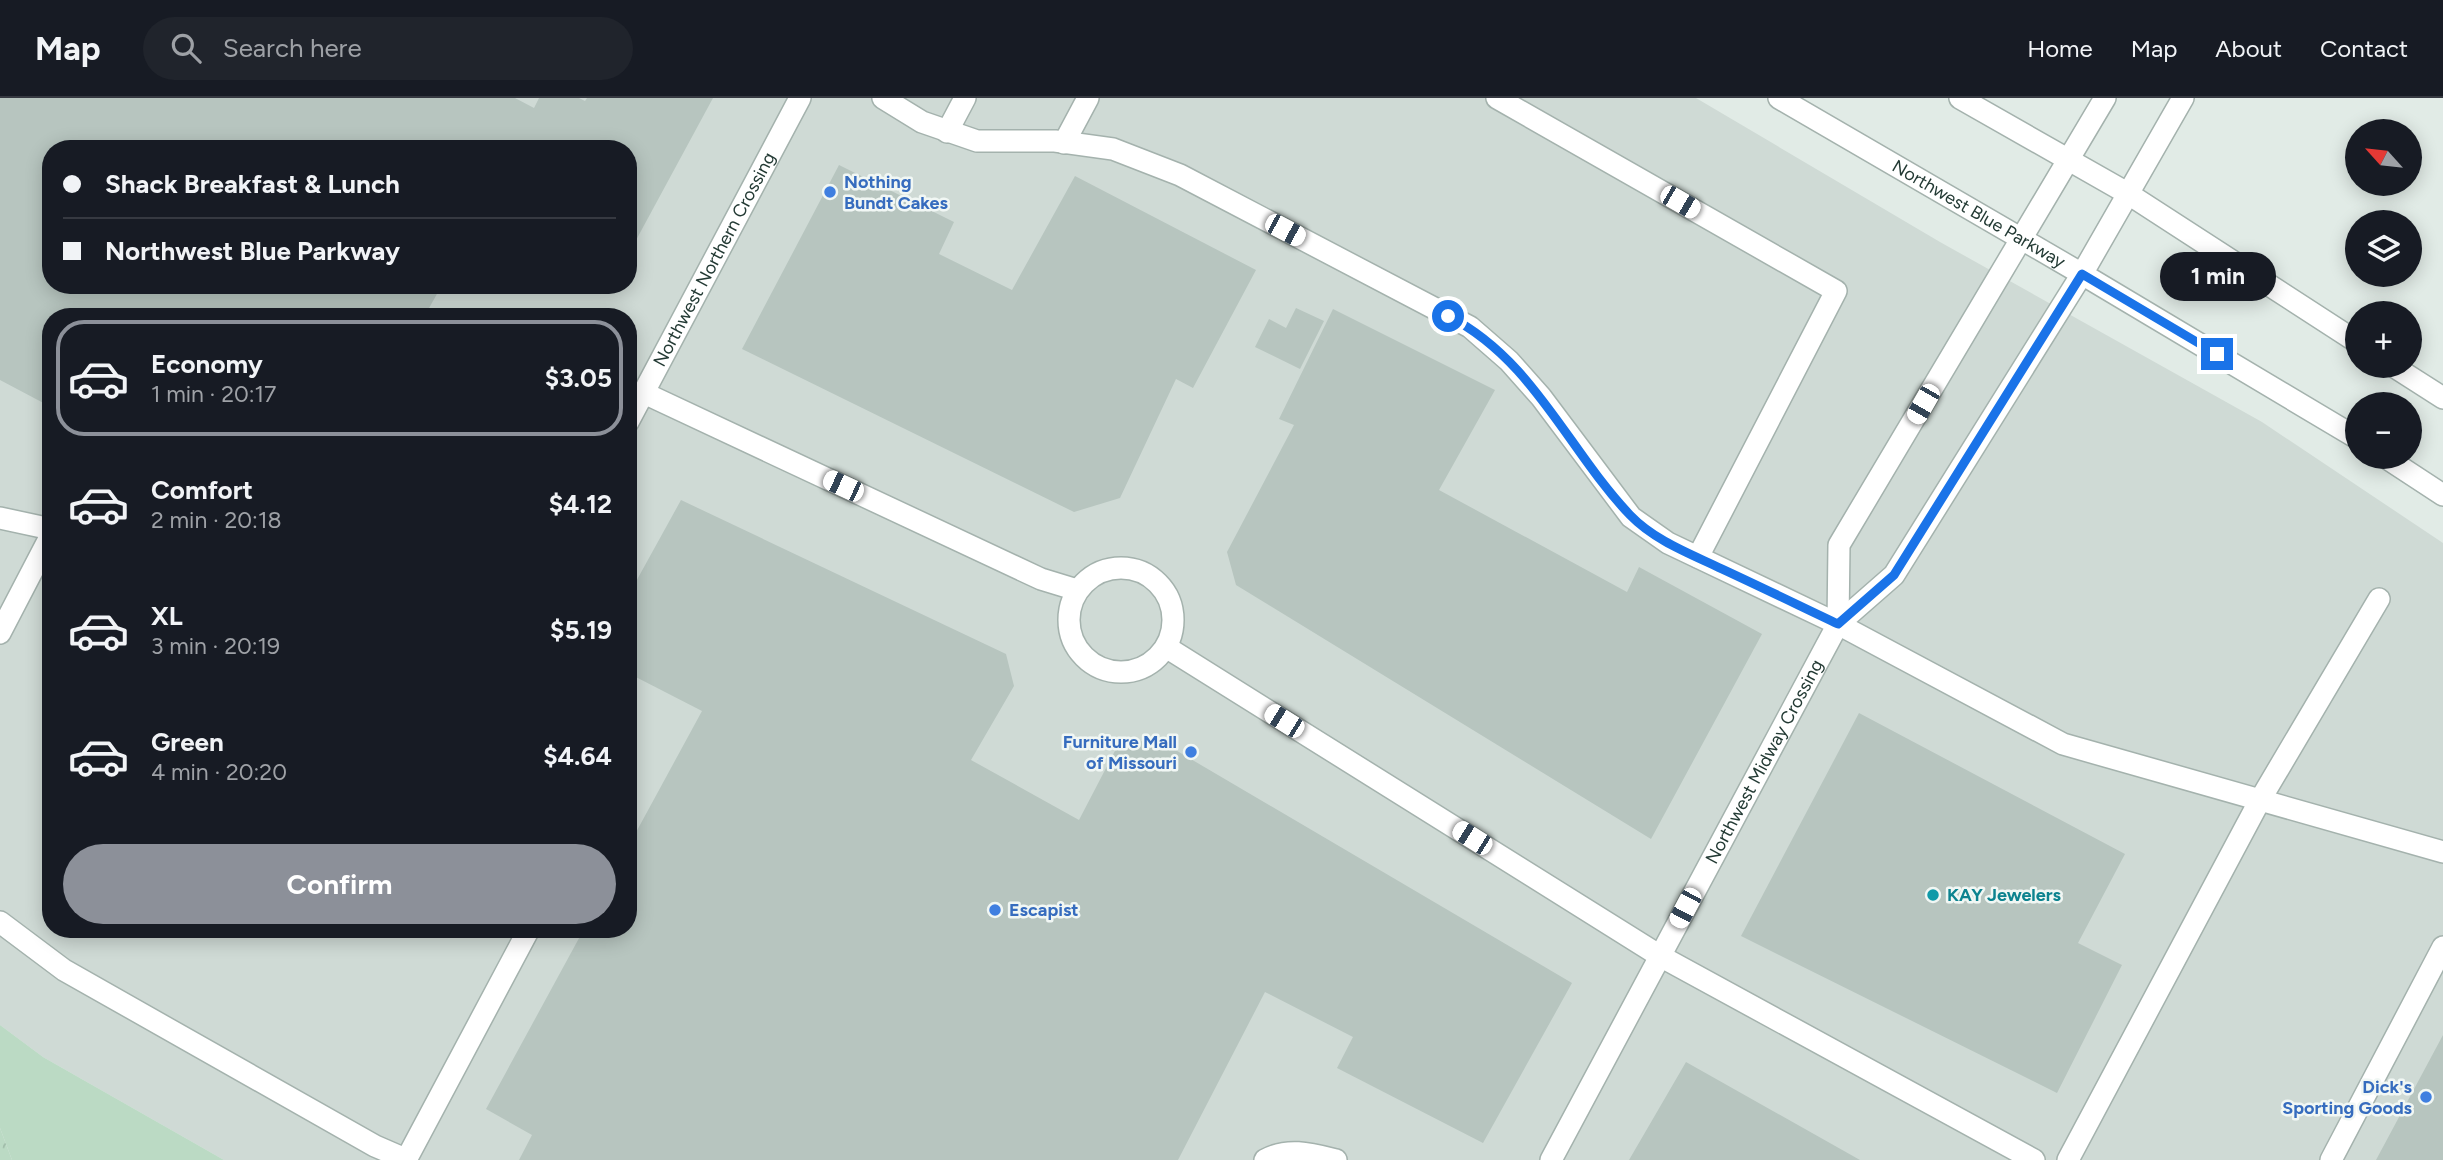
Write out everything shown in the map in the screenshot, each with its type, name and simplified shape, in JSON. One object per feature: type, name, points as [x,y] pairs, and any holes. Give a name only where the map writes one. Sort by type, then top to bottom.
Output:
[{"type":"street","name":"Northwest Northern Crossing","points":[[637,406],[800,98]]},
{"type":"street","points":[[883,98],[922,122],[977,141],[1064,143],[1113,149],[1180,175],[1470,327],[1509,361],[1541,397],[1631,517],[1668,543],[1838,624],[2063,744],[2443,852]]},
{"type":"street","points":[[947,132],[965,98]]},
{"type":"street","points":[[1064,143],[1087,98]]},
{"type":"street","points":[[1497,98],[1836,291],[1698,557]]},
{"type":"street","name":"Northwest Blue Parkway","points":[[1779,98],[2345,431]]},
{"type":"street","points":[[1960,98],[2127,193],[2345,334]]},
{"type":"street","name":"Northwest Midway Crossing","points":[[1838,624],[1839,545],[2105,98]]},
{"type":"street","name":"Northwest Midway Crossing","points":[[1551,1160],[1838,624],[1894,575],[2082,274],[2183,98]]},
{"type":"street","points":[[2412,378],[2443,398]]},
{"type":"street","points":[[644,393],[1041,579],[1077,590]]},
{"type":"street","points":[[2403,469],[2443,495]]},
{"type":"street","points":[[0,518],[42,530]]},
{"type":"street","points":[[0,633],[42,550]]},
{"type":"street","points":[[1124,567],[1142,571],[1156,581],[1167,595],[1174,612],[1167,647],[1155,660],[1141,669],[1125,673],[1108,671],[1093,665],[1080,654],[1068,623],[1070,606],[1077,590],[1106,569],[1124,567]]},
{"type":"street","points":[[2068,1160],[2260,800],[2379,599]]},
{"type":"street","points":[[1167,647],[1660,956],[2034,1160]]},
{"type":"street","points":[[0,922],[64,970],[375,1146],[405,1160],[523,938]]},
{"type":"street","points":[[2331,1160],[2443,947]]},
{"type":"street","points":[[1265,1160],[1274,1155],[1303,1152],[1336,1160]]},
{"type":"shaded area","points":[[0,98],[1696,98],[1940,242],[2262,422],[2443,543],[2443,1160],[224,1160],[43,1057],[0,1025]]},
{"type":"green space","points":[[0,1025],[43,1057],[224,1160],[12,1160],[0,1128]]},
{"type":"green space","points":[[0,1128],[12,1160],[0,1160]]},
{"type":"building","points":[[0,98],[515,98],[534,108],[539,98],[579,98],[585,101],[587,98],[713,98],[637,238],[637,140],[42,140],[42,294],[437,294],[429,308],[42,308],[42,402],[0,380]]},
{"type":"building","points":[[839,165],[954,222],[939,254],[1012,290],[1075,176],[1256,270],[1193,388],[1176,379],[1120,498],[1074,512],[742,349]]},
{"type":"building","points":[[1296,308],[1324,321],[1300,369],[1255,347],[1269,319],[1286,328]]},
{"type":"building","points":[[1333,309],[1495,390],[1439,490],[1627,592],[1639,567],[1762,634],[1651,839],[1236,585],[1227,552],[1294,425],[1279,419]]},
{"type":"building","points":[[681,500],[1006,654],[1014,686],[971,760],[1079,820],[1117,747],[1155,738],[1572,983],[1483,1143],[1337,1068],[1353,1037],[1265,992],[1178,1160],[519,1160],[532,1135],[486,1109],[579,938],[637,938],[637,830],[702,711],[637,678],[637,580]]},
{"type":"building","name":"KAY Jewelers","points":[[1859,713],[2125,854],[2078,943],[2122,965],[2057,1093],[1741,936]]},
{"type":"building","name":"Dick's Sporting Goods","points":[[2443,1035],[2443,1160],[2376,1160]]},
{"type":"building","points":[[1686,1062],[1860,1160],[1629,1160]]},
{"type":"place","name":"Nothing Bundt Cakes","points":[[830,192]]},
{"type":"place","name":"Furniture Mall of Missouri","points":[[1191,752]]},
{"type":"place","name":"KAY Jewelers","points":[[1933,895]]},
{"type":"place","name":"Escapist","points":[[995,910]]},
{"type":"place","name":"Dick's Sporting Goods","points":[[2426,1097]]},
{"type":"route","points":[[1448,316],[1470,327],[1509,361],[1541,397],[1631,517],[1668,543],[1838,624],[1894,575],[2082,274],[2217,354]]}]
